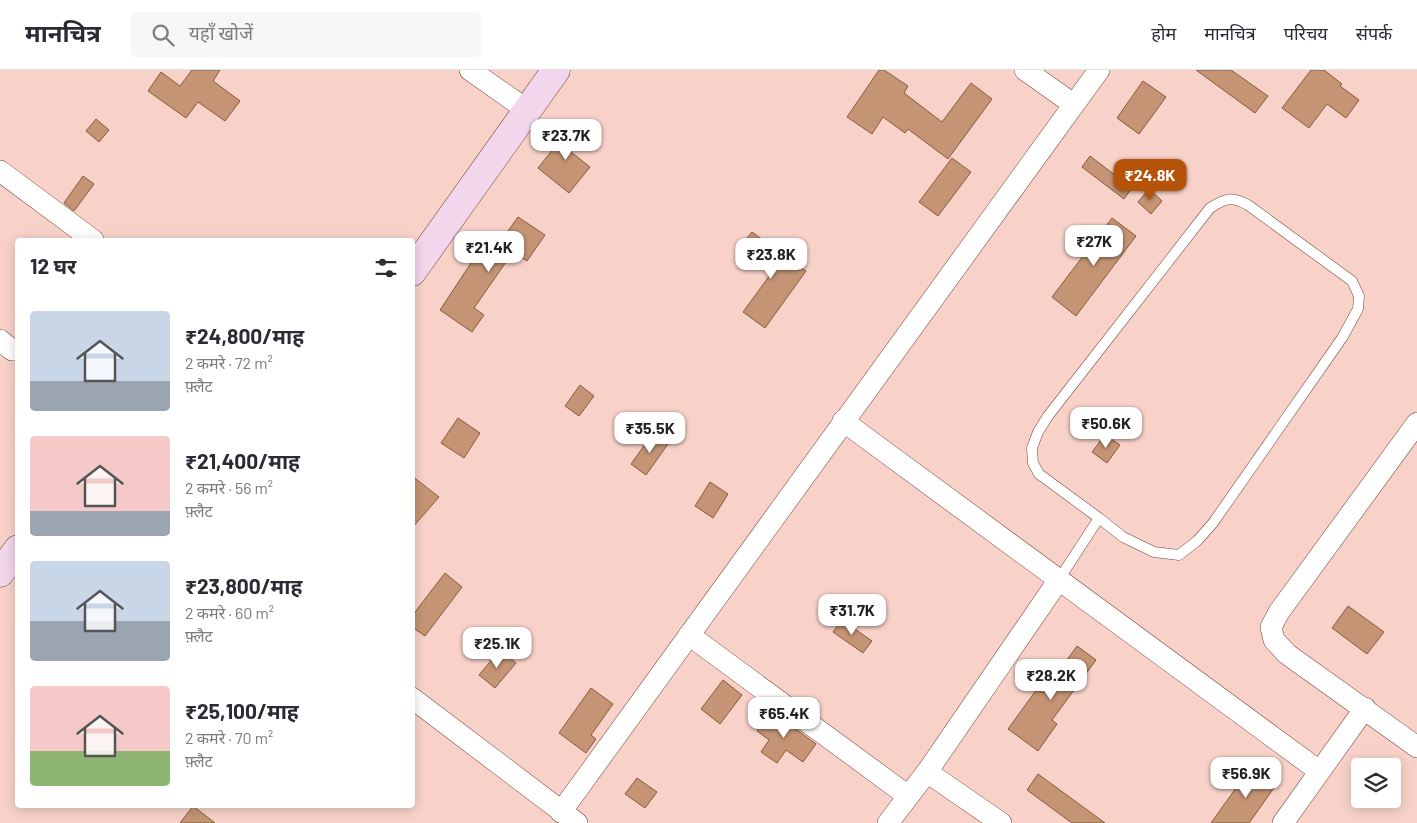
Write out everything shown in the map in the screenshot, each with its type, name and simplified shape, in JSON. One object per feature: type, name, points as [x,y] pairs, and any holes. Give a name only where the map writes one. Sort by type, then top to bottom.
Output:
[{"type":"street","points":[[470,70],[527,110]]},
{"type":"street","points":[[415,268],[556,70]]},
{"type":"street","points":[[1025,70],[1073,104]]},
{"type":"street","points":[[415,700],[569,817],[688,635],[1099,70]]},
{"type":"street","points":[[0,171],[90,238]]},
{"type":"street","points":[[0,340],[12,350],[15,350]]},
{"type":"street","points":[[843,421],[1058,581],[1319,771]]},
{"type":"street","points":[[1417,423],[1279,612],[1271,627],[1274,640],[1287,654],[1417,747]]},
{"type":"street","points":[[0,573],[15,553]]},
{"type":"street","points":[[888,823],[927,772],[1058,581]]},
{"type":"street","points":[[688,635],[908,796]]},
{"type":"street","points":[[1283,823],[1364,708]]},
{"type":"street","points":[[927,772],[1001,823]]},
{"type":"lane","points":[[1236,198],[1352,281],[1359,296],[1358,309],[1342,338],[1213,522],[1179,555],[1154,552],[1123,537],[1099,518],[1039,474],[1033,463],[1032,448],[1038,432],[1048,416],[1210,208],[1223,200],[1236,198]]},
{"type":"lane","points":[[1058,581],[1099,518]]},
{"type":"building","points":[[192,70],[220,70],[213,81],[240,101],[225,121],[198,102],[186,118],[148,91],[161,72],[180,86]]},
{"type":"building","points":[[879,70],[884,70],[908,86],[904,93],[942,122],[971,83],[992,99],[948,159],[908,129],[905,133],[883,117],[872,134],[847,117]]},
{"type":"building","points":[[1196,70],[1231,70],[1268,96],[1255,113]]},
{"type":"building","points":[[1311,70],[1324,70],[1342,84],[1340,86],[1359,100],[1346,118],[1327,104],[1309,128],[1282,108]]},
{"type":"building","points":[[1143,81],[1166,97],[1139,134],[1117,118]]},
{"type":"building","points":[[96,119],[109,130],[99,142],[86,131]]},
{"type":"building","points":[[574,123],[586,133],[571,152],[590,167],[569,193],[538,168]]},
{"type":"building","points":[[1090,156],[1132,188],[1124,199],[1082,167]]},
{"type":"building","points":[[952,158],[971,172],[938,216],[919,202]]},
{"type":"building","points":[[83,176],[94,184],[74,211],[64,203]]},
{"type":"building","points":[[1149,189],[1162,201],[1151,214],[1138,202]]},
{"type":"building","points":[[518,217],[545,235],[527,261],[513,252],[474,308],[484,315],[472,332],[440,310],[483,245],[493,252]]},
{"type":"building","points":[[1112,218],[1136,236],[1076,316],[1052,297]]},
{"type":"building","points":[[752,232],[806,271],[765,328],[743,312],[773,271],[740,247]]},
{"type":"building","points":[[580,385],[594,396],[579,416],[565,406]]},
{"type":"building","points":[[458,418],[480,433],[464,458],[441,443]]},
{"type":"building","points":[[653,433],[668,444],[646,475],[631,464]]},
{"type":"building","points":[[1105,435],[1120,445],[1107,463],[1092,452]]},
{"type":"building","points":[[415,478],[439,497],[415,525]]},
{"type":"building","points":[[710,482],[728,494],[713,518],[695,506]]},
{"type":"building","points":[[445,573],[462,587],[425,636],[415,629],[415,612]]},
{"type":"building","points":[[1348,606],[1384,632],[1367,654],[1332,628]]},
{"type":"building","points":[[842,620],[872,641],[863,653],[833,632]]},
{"type":"building","points":[[1077,646],[1096,660],[1052,720],[1057,724],[1038,751],[1008,729],[1037,689],[1043,693]]},
{"type":"building","points":[[500,650],[516,663],[495,688],[479,675]]},
{"type":"building","points":[[723,680],[742,695],[720,724],[701,709]]},
{"type":"building","points":[[591,688],[613,704],[591,735],[596,739],[586,753],[559,733]]},
{"type":"building","points":[[771,711],[816,744],[803,762],[786,750],[777,763],[761,752],[769,740],[757,731]]},
{"type":"building","points":[[1251,767],[1276,785],[1249,823],[1211,823]]},
{"type":"building","points":[[1038,774],[1105,823],[1072,823],[1027,790]]},
{"type":"building","points":[[637,778],[657,792],[645,808],[625,794]]},
{"type":"building","points":[[191,808],[196,808],[215,823],[180,823]]}]
